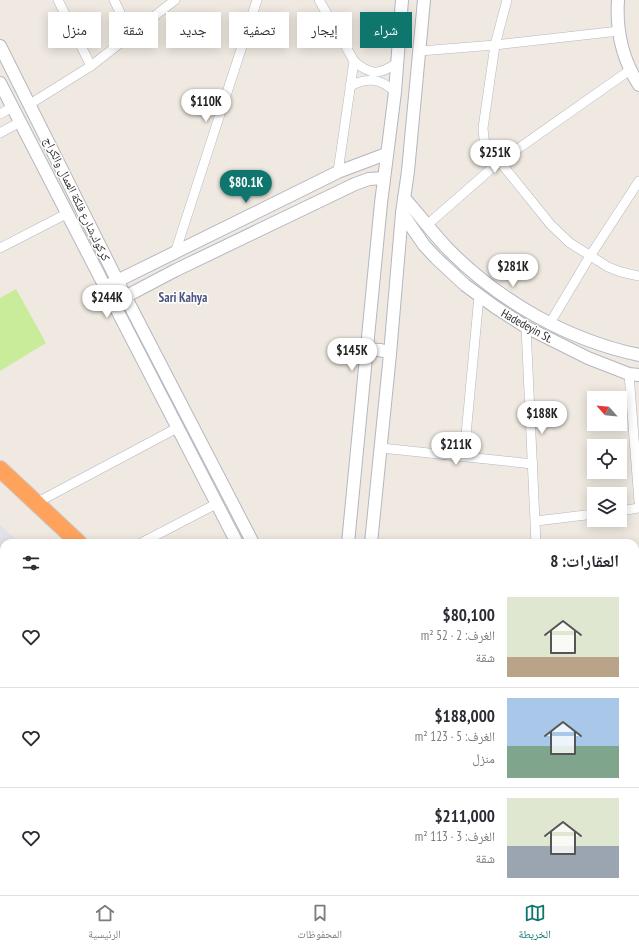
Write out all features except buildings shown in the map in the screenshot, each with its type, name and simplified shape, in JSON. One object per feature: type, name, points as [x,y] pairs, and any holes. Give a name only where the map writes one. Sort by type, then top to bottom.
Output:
[{"type":"highway","points":[[0,469],[75,539]]},
{"type":"street","points":[[58,0],[91,66]]},
{"type":"street","points":[[114,0],[120,12]]},
{"type":"street","points":[[158,14],[175,0]]},
{"type":"street","points":[[175,253],[257,0]]},
{"type":"street","points":[[319,0],[354,61],[366,70],[379,72],[386,70],[397,62]]},
{"type":"street","points":[[348,539],[386,154],[395,92],[402,0]]},
{"type":"street","points":[[371,539],[390,354],[402,212],[420,51],[424,0]]},
{"type":"street","points":[[507,0],[495,45],[483,134],[487,146],[551,225],[570,243],[614,269],[639,276]]},
{"type":"street","points":[[618,0],[619,31],[623,51],[630,70],[639,85]]},
{"type":"street","points":[[420,51],[495,45],[619,31]]},
{"type":"street","name":"كركوك,شارع فلكة العمال والكراج","points":[[0,46],[125,296],[251,539]]},
{"type":"street","points":[[30,104],[91,66],[114,48]]},
{"type":"street","points":[[338,172],[354,61]]},
{"type":"street","points":[[427,225],[499,162],[630,70]]},
{"type":"street","points":[[350,86],[363,80],[376,80],[384,83],[395,92]]},
{"type":"street","name":"كركوك,شارع فلكة العمال والكراج","points":[[0,83],[235,539]]},
{"type":"street","points":[[0,114],[12,107]]},
{"type":"street","points":[[0,133],[20,122]]},
{"type":"street","points":[[105,288],[117,280],[175,253],[338,172],[386,154]]},
{"type":"street","points":[[113,304],[125,296],[183,266],[355,184],[384,178]]},
{"type":"street","points":[[550,324],[590,256],[639,180]]},
{"type":"street","name":"Hadedeyin St.","points":[[404,198],[449,250],[477,276],[511,301],[550,324],[595,342],[639,355]]},
{"type":"street","name":"Hadedeyin St.","points":[[402,212],[424,245],[452,273],[479,296],[526,327],[588,358],[634,374]]},
{"type":"street","points":[[0,248],[68,213]]},
{"type":"street","points":[[464,456],[479,296]]},
{"type":"street","points":[[526,327],[536,539]]},
{"type":"street","points":[[588,358],[595,342]]},
{"type":"street","points":[[366,354],[378,350],[390,354]]},
{"type":"street","points":[[634,374],[639,502]]},
{"type":"street","points":[[36,503],[177,428]]},
{"type":"street","points":[[381,448],[533,464]]},
{"type":"street","points":[[149,539],[216,504]]},
{"type":"street","points":[[627,509],[639,508]]},
{"type":"street","points":[[536,521],[587,515]]},
{"type":"shaded area","points":[[0,525],[16,539],[0,539]]},
{"type":"green space","points":[[16,289],[46,343],[0,371],[0,298]]},
{"type":"district","name":"Sari Kahya","points":[[183,297]]}]
